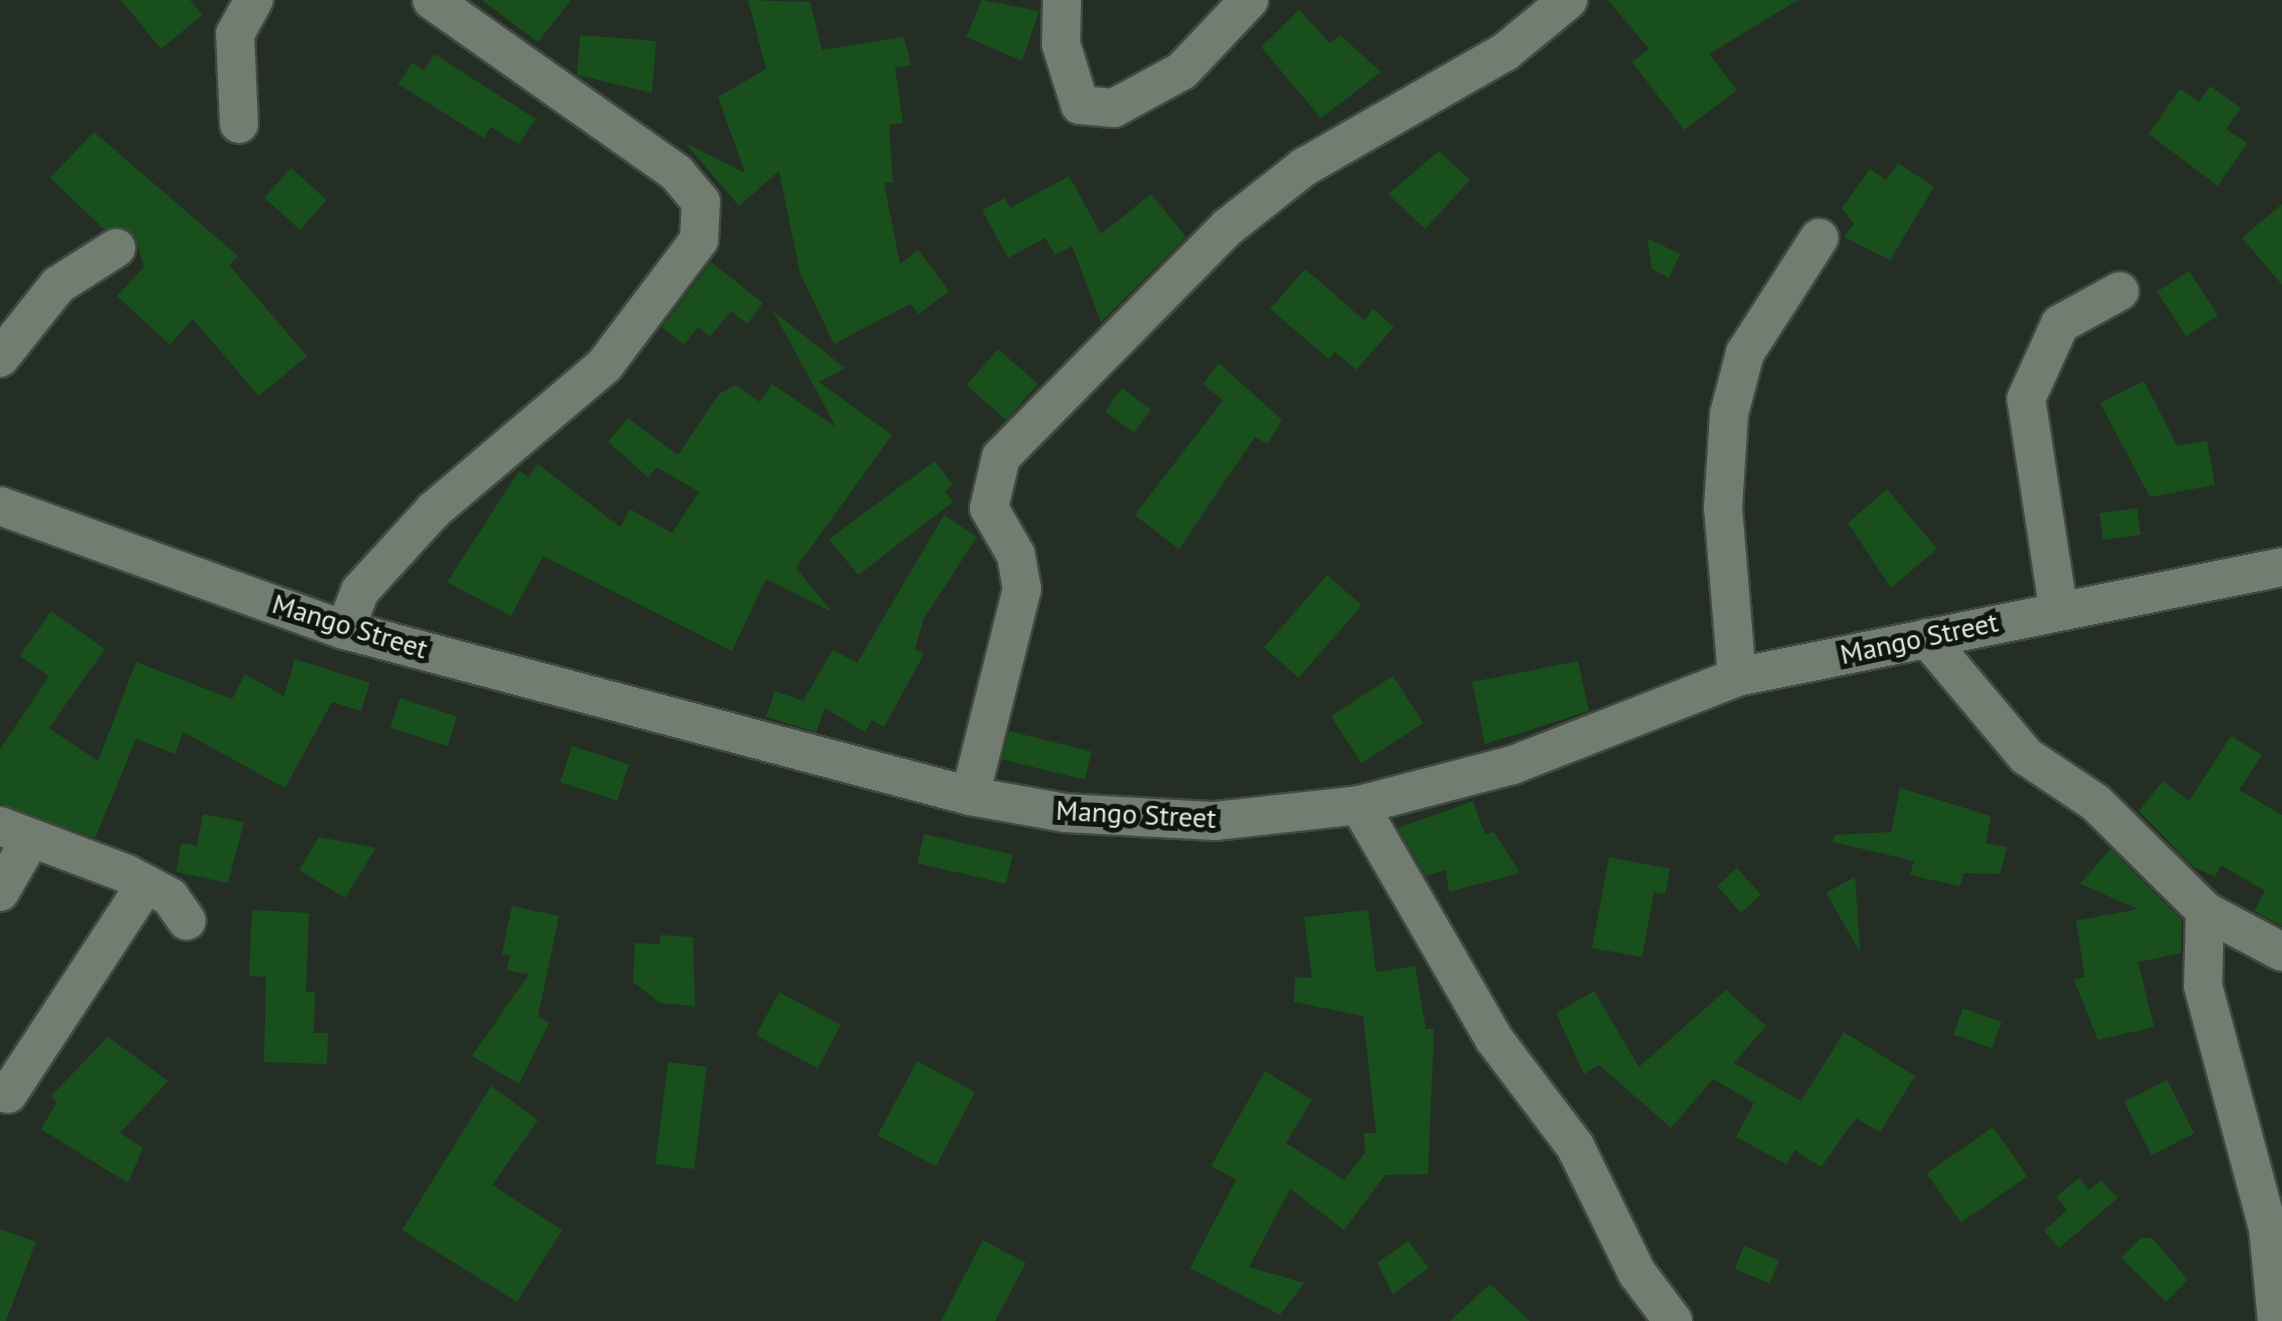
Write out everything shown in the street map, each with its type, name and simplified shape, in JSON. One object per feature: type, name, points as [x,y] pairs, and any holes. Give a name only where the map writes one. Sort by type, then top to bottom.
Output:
[{"type":"street","points":[[240,124],[235,34],[254,0]]},
{"type":"street","points":[[345,630],[360,591],[434,510],[604,366],[699,240],[700,202],[677,173],[432,0]]},
{"type":"street","points":[[1062,0],[1061,44],[1080,105],[1114,108],[1182,71],[1249,0]]},
{"type":"street","points":[[970,796],[1022,589],[1016,555],[988,508],[1000,458],[1228,227],[1304,168],[1505,52],[1568,0]]},
{"type":"street","points":[[1737,676],[1723,508],[1728,414],[1746,353],[1819,238]]},
{"type":"street","points":[[0,358],[58,285],[116,248]]},
{"type":"street","points":[[2058,607],[2026,398],[2060,324],[2120,291]]},
{"type":"street","name":"Mango Street","points":[[0,506],[345,630],[970,796],[1065,813],[1215,820],[1359,805],[1514,764],[1737,676],[2058,607],[2282,567]]},
{"type":"street","points":[[1927,638],[2026,756],[2096,804],[2204,911],[2282,952]]},
{"type":"street","points":[[1359,805],[1494,1039],[1575,1146],[1637,1273],[1673,1321]]},
{"type":"street","points":[[0,892],[15,833],[146,884],[187,921]]},
{"type":"street","points":[[8,1094],[146,884]]},
{"type":"street","points":[[2204,911],[2204,986],[2268,1228],[2278,1321]]},
{"type":"building","points":[[121,0],[190,0],[202,15],[161,49]]},
{"type":"building","points":[[482,0],[571,0],[538,42]]},
{"type":"building","points":[[748,0],[810,2],[822,50],[904,37],[911,65],[895,68],[903,123],[889,125],[893,182],[884,183],[900,264],[918,250],[949,291],[919,314],[910,304],[834,344],[800,273],[779,171],[739,206],[685,143],[745,173],[718,97],[766,69]]},
{"type":"building","points":[[982,0],[1039,11],[1022,61],[966,37]]},
{"type":"building","points":[[1608,0],[1798,0],[1709,54],[1737,90],[1684,130],[1632,62],[1649,49]]},
{"type":"building","points":[[1299,10],[1330,43],[1340,35],[1381,72],[1321,118],[1261,47]]},
{"type":"building","points":[[580,35],[656,41],[652,93],[577,75]]},
{"type":"building","points":[[434,54],[536,119],[519,144],[491,127],[484,138],[398,84],[412,63],[424,70]]},
{"type":"building","points":[[2210,86],[2241,108],[2226,129],[2247,143],[2218,186],[2149,134],[2180,89],[2199,102]]},
{"type":"building","points":[[94,132],[238,256],[229,265],[307,356],[259,396],[193,319],[170,345],[117,296],[144,267],[135,237],[104,229],[50,178]]},
{"type":"building","points":[[1439,151],[1470,180],[1425,229],[1388,194]]},
{"type":"building","points":[[1898,163],[1934,187],[1890,260],[1844,237],[1854,224],[1842,208],[1870,169],[1886,180]]},
{"type":"building","points":[[291,168],[327,200],[300,230],[264,198]]},
{"type":"building","points":[[1069,176],[1101,234],[1151,194],[1186,237],[1101,322],[1072,246],[1055,255],[1045,238],[1008,258],[982,210],[1005,198],[1010,208]]},
{"type":"building","points":[[2282,204],[2282,285],[2242,238]]},
{"type":"building","points":[[1647,238],[1680,254],[1669,278],[1652,269]]},
{"type":"building","points":[[711,262],[763,303],[747,324],[731,311],[710,337],[698,327],[684,345],[662,327]]},
{"type":"building","points":[[1305,269],[1364,320],[1373,309],[1394,327],[1356,370],[1335,352],[1329,359],[1270,309]]},
{"type":"building","points":[[2189,271],[2218,315],[2186,336],[2157,292]]},
{"type":"building","points":[[773,311],[845,368],[819,382],[892,435],[796,568],[832,612],[766,579],[732,651],[543,556],[511,616],[447,582],[519,471],[528,477],[538,464],[620,527],[630,509],[672,533],[699,492],[657,467],[648,477],[608,442],[628,418],[678,455],[719,394],[736,385],[760,402],[772,384],[836,427]]},
{"type":"building","points":[[998,349],[1038,384],[1007,420],[967,385]]},
{"type":"building","points":[[1219,363],[1282,420],[1267,444],[1255,437],[1179,549],[1135,515],[1223,400],[1203,384]]},
{"type":"building","points":[[2144,381],[2177,446],[2207,441],[2215,485],[2150,497],[2100,403]]},
{"type":"building","points":[[1122,388],[1151,409],[1134,433],[1105,411]]},
{"type":"building","points":[[935,461],[953,485],[945,491],[953,502],[858,575],[829,539]]},
{"type":"building","points":[[1887,489],[1937,549],[1891,588],[1848,523]]},
{"type":"building","points":[[2137,508],[2141,535],[2103,540],[2099,513]]},
{"type":"building","points":[[944,515],[977,537],[924,618],[915,649],[924,654],[884,727],[872,720],[865,732],[825,708],[816,732],[766,717],[775,691],[803,701],[833,650],[857,663]]},
{"type":"building","points":[[1327,575],[1362,605],[1299,678],[1264,647]]},
{"type":"building","points":[[51,611],[105,649],[49,728],[98,761],[136,662],[232,699],[245,674],[284,696],[295,659],[370,683],[361,711],[332,702],[285,788],[183,732],[175,754],[136,739],[95,838],[0,804],[0,749],[49,676],[20,656]]},
{"type":"building","points":[[1578,661],[1589,711],[1485,744],[1472,682]]},
{"type":"building","points":[[1393,676],[1423,723],[1361,763],[1331,716]]},
{"type":"building","points":[[400,698],[457,717],[447,746],[390,727]]},
{"type":"building","points":[[1009,731],[1091,752],[1084,780],[1002,759]]},
{"type":"building","points":[[2231,736],[2262,755],[2239,790],[2282,815],[2282,926],[2254,911],[2265,891],[2221,865],[2215,877],[2192,866],[2139,811],[2163,781],[2189,801]]},
{"type":"building","points":[[572,746],[629,765],[617,801],[560,782]]},
{"type":"building","points":[[1900,788],[1991,816],[1986,843],[2007,847],[2000,874],[1964,873],[1960,886],[1910,875],[1914,861],[1833,842],[1834,835],[1891,832]]},
{"type":"building","points":[[1473,801],[1485,834],[1494,832],[1520,873],[1449,892],[1446,870],[1426,876],[1398,828]]},
{"type":"building","points":[[203,814],[244,822],[228,883],[176,872],[181,843],[197,846]]},
{"type":"building","points":[[924,834],[1013,854],[1006,884],[917,863]]},
{"type":"building","points":[[319,837],[376,848],[345,898],[299,870]]},
{"type":"building","points":[[2110,849],[2182,920],[2181,953],[2138,962],[2154,1027],[2098,1040],[2074,980],[2085,977],[2076,921],[2138,909],[2080,884]]},
{"type":"building","points":[[1609,857],[1670,869],[1665,894],[1654,892],[1642,957],[1592,948]]},
{"type":"building","points":[[1737,868],[1761,895],[1741,913],[1717,886]]},
{"type":"building","points":[[1855,877],[1860,952],[1826,893]]},
{"type":"building","points":[[512,906],[559,916],[538,1016],[549,1023],[519,1084],[472,1056],[529,974],[507,970],[510,955],[502,954]]},
{"type":"building","points":[[252,910],[309,913],[306,992],[315,992],[314,1033],[328,1033],[327,1064],[264,1062],[266,977],[249,976]]},
{"type":"building","points":[[1368,910],[1376,972],[1415,966],[1426,1029],[1434,1029],[1428,1174],[1385,1175],[1344,1230],[1290,1189],[1249,1267],[1304,1283],[1280,1315],[1190,1268],[1236,1180],[1211,1166],[1265,1071],[1312,1100],[1286,1143],[1344,1180],[1365,1153],[1364,1133],[1376,1133],[1363,1016],[1294,1002],[1295,977],[1312,978],[1304,917]]},
{"type":"building","points":[[660,935],[693,937],[695,1006],[660,1003],[633,982],[635,943],[660,944]]},
{"type":"building","points":[[1726,990],[1766,1026],[1734,1063],[1801,1101],[1844,1032],[1915,1076],[1880,1132],[1856,1118],[1821,1167],[1795,1150],[1786,1164],[1736,1137],[1754,1103],[1713,1079],[1671,1128],[1599,1065],[1584,1074],[1556,1013],[1594,991],[1639,1067]]},
{"type":"building","points":[[779,992],[841,1025],[818,1068],[756,1035]]},
{"type":"building","points":[[1963,1008],[2002,1022],[1992,1048],[1953,1034]]},
{"type":"building","points":[[108,1037],[168,1081],[120,1133],[143,1148],[128,1183],[41,1129],[57,1102],[51,1096]]},
{"type":"building","points":[[917,1061],[975,1092],[936,1166],[878,1135]]},
{"type":"building","points":[[668,1062],[707,1067],[694,1169],[655,1164]]},
{"type":"building","points":[[2167,1080],[2194,1133],[2151,1155],[2124,1102]]},
{"type":"building","points":[[491,1086],[538,1120],[492,1185],[562,1230],[517,1302],[402,1230]]},
{"type":"building","points":[[1993,1127],[2027,1176],[1961,1223],[1927,1173]]},
{"type":"building","points":[[2079,1178],[2089,1190],[2101,1180],[2118,1198],[2059,1248],[2044,1231],[2067,1210],[2056,1197]]},
{"type":"building","points":[[0,1229],[36,1242],[6,1321],[0,1321]]},
{"type":"building","points":[[2141,1238],[2152,1238],[2188,1280],[2166,1302],[2121,1258]]},
{"type":"building","points":[[983,1240],[1026,1263],[995,1321],[941,1321]]},
{"type":"building","points":[[1408,1241],[1429,1268],[1393,1294],[1377,1263]]},
{"type":"building","points":[[1744,1246],[1779,1260],[1770,1283],[1735,1269]]},
{"type":"building","points":[[1490,1284],[1530,1321],[1450,1321]]}]
